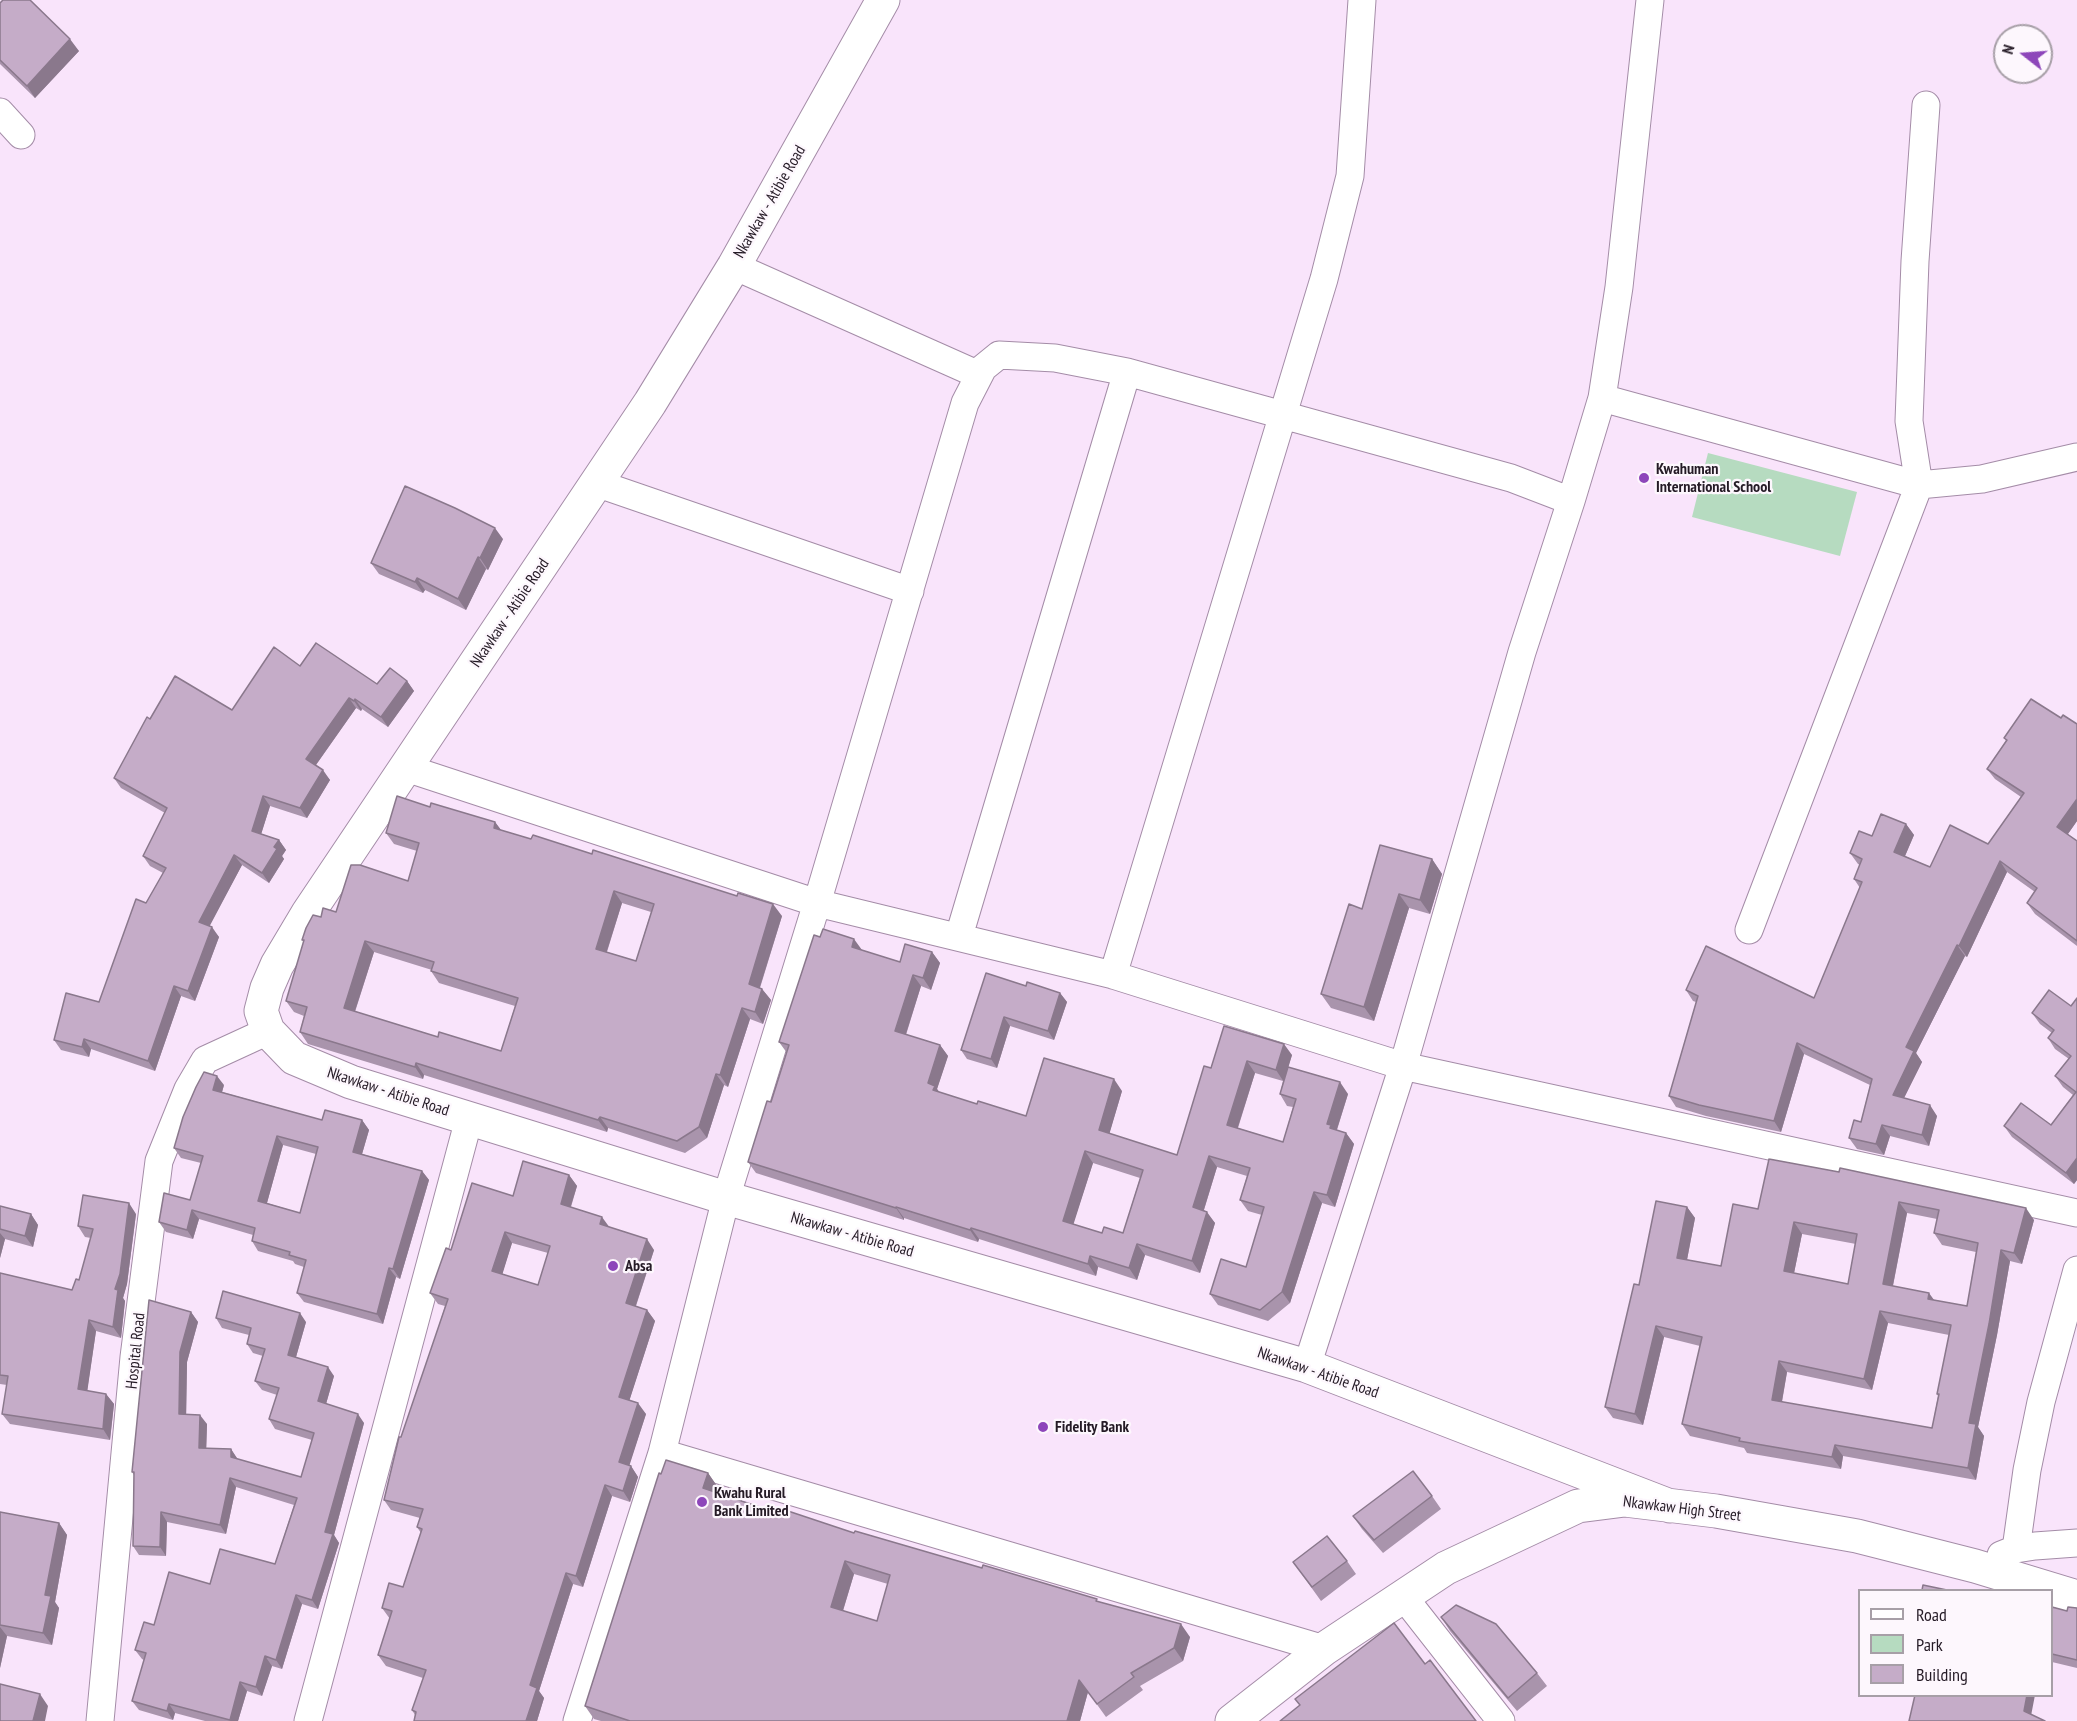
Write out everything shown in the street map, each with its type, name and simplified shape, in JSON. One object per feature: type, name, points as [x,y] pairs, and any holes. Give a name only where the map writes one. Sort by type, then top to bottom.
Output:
[{"type":"main road","name":"Nkawkaw - Atibie Road","points":[[884,0],[734,266],[650,403],[308,913],[277,965],[267,988],[261,1011],[268,1031],[294,1058],[351,1082],[726,1198],[1307,1366],[1670,1506]]},
{"type":"main road","name":"Nkawkaw High Street","points":[[1233,1721],[1324,1649],[1446,1568],[1578,1506],[1625,1500],[1716,1511],[1857,1536],[1975,1566],[2051,1589]]},
{"type":"main road","name":"Nkawkaw High Street","points":[[2053,1590],[2077,1597]]},
{"type":"street","points":[[1113,975],[1324,279],[1350,176],[1362,0]]},
{"type":"street","points":[[1307,1366],[1403,1066],[1522,652],[1602,398],[1618,287],[1650,0]]},
{"type":"street","points":[[1749,930],[1919,485],[1909,421],[1915,261],[1926,105]]},
{"type":"street","points":[[0,112],[21,135]]},
{"type":"street","points":[[734,266],[979,375]]},
{"type":"street","points":[[577,1721],[662,1453],[726,1198],[817,903],[965,403],[983,368],[999,355],[1055,358],[1127,372],[1510,478],[1571,501]]},
{"type":"street","points":[[959,936],[1127,372]]},
{"type":"street","points":[[1602,398],[1919,485],[1982,479],[2074,461]]},
{"type":"street","points":[[596,483],[910,591]]},
{"type":"street","points":[[406,768],[817,903],[1113,975],[1403,1066],[2077,1213]]},
{"type":"street","name":"Hospital Road","points":[[100,1721],[134,1357],[159,1161],[189,1089],[205,1060],[268,1031]]},
{"type":"street","points":[[308,1721],[469,1119]]},
{"type":"street","points":[[2016,1549],[2027,1470],[2041,1401],[2077,1270]]},
{"type":"street","points":[[662,1453],[1324,1649]]},
{"type":"street","points":[[1975,1566],[2016,1549],[2077,1543]]},
{"type":"street","points":[[1403,1596],[1501,1721]]},
{"type":"green space","points":[[1708,453],[1857,492],[1840,556],[1692,517]]},
{"type":"building","points":[[3,0],[30,0],[70,39],[27,86],[0,60],[0,3]]},
{"type":"building","points":[[405,486],[495,528],[458,599],[417,578],[415,582],[371,563]]},
{"type":"building","points":[[316,643],[377,684],[390,668],[407,681],[381,717],[355,699],[354,701],[349,698],[306,759],[323,770],[300,808],[263,796],[252,831],[279,840],[274,847],[277,849],[262,873],[234,855],[199,922],[212,927],[188,991],[174,986],[148,1061],[84,1039],[82,1047],[54,1040],[66,993],[99,1002],[136,899],[146,903],[166,868],[143,856],[167,808],[114,778],[147,717],[150,719],[175,676],[232,710],[274,647],[300,666]]},
{"type":"building","points":[[2031,699],[2061,718],[2063,715],[2077,724],[2077,799],[2057,827],[2077,841],[2077,941],[2027,903],[2037,888],[2000,861],[1906,1047],[1914,1051],[1893,1095],[1930,1105],[1922,1135],[1882,1125],[1876,1144],[1849,1138],[1854,1120],[1861,1122],[1872,1079],[1797,1043],[1774,1121],[1699,1105],[1669,1096],[1698,996],[1686,990],[1706,946],[1814,998],[1862,882],[1854,879],[1862,859],[1850,853],[1859,831],[1872,836],[1881,814],[1906,824],[1894,852],[1930,867],[1950,825],[1988,844],[2024,793],[1987,769],[2007,740],[2004,738]]},
{"type":"building","points":[[397,796],[430,807],[431,803],[495,822],[494,828],[531,839],[533,835],[592,854],[593,850],[737,896],[738,893],[773,904],[749,984],[762,989],[755,1012],[742,1008],[720,1075],[716,1074],[699,1127],[677,1141],[600,1117],[598,1120],[416,1063],[415,1067],[300,1032],[307,1007],[286,1001],[304,940],[302,940],[313,915],[321,917],[323,908],[336,912],[351,865],[360,865],[408,881],[419,843],[386,833]],"holes":[[[614,891],[654,904],[636,961],[596,949]],[[365,941],[434,962],[431,971],[518,998],[501,1051],[439,1032],[438,1037],[344,1008]]]},
{"type":"building","points":[[1380,845],[1432,859],[1420,900],[1399,894],[1364,1007],[1321,994],[1349,904],[1362,909]]},
{"type":"building","points":[[823,929],[854,939],[852,947],[900,962],[905,944],[932,952],[923,978],[913,975],[895,1031],[940,1045],[928,1083],[935,1086],[933,1090],[977,1104],[978,1101],[1026,1116],[1044,1058],[1114,1079],[1099,1130],[1177,1155],[1204,1066],[1211,1068],[1224,1026],[1284,1044],[1276,1070],[1247,1061],[1227,1125],[1283,1142],[1296,1099],[1280,1094],[1288,1067],[1340,1082],[1327,1124],[1331,1125],[1330,1128],[1346,1133],[1327,1195],[1314,1192],[1282,1292],[1260,1310],[1210,1294],[1221,1259],[1246,1267],[1264,1207],[1240,1200],[1250,1168],[1209,1156],[1193,1207],[1207,1212],[1192,1261],[1137,1244],[1129,1268],[1090,1256],[1088,1264],[748,1162],[767,1101],[771,1102],[789,1045],[779,1042],[814,935],[820,937]],"holes":[[[1085,1151],[1143,1170],[1123,1233],[1104,1227],[1102,1233],[1063,1221]]]},
{"type":"building","points":[[986,973],[1026,986],[1027,982],[1060,993],[1048,1031],[1004,1017],[991,1059],[961,1050]]},
{"type":"building","points":[[2049,990],[2071,1006],[2077,998],[2077,1158],[2066,1173],[2004,1126],[2021,1103],[2051,1125],[2076,1092],[2055,1076],[2071,1056],[2048,1038],[2054,1030],[2032,1013]]},
{"type":"building","points":[[204,1072],[217,1076],[213,1090],[322,1120],[325,1110],[362,1120],[353,1152],[422,1171],[393,1269],[389,1268],[377,1314],[297,1293],[306,1260],[289,1255],[290,1252],[252,1241],[255,1228],[192,1210],[187,1230],[159,1222],[164,1193],[190,1200],[203,1156],[174,1148],[183,1117]],"holes":[[[277,1136],[318,1147],[300,1213],[258,1201]]]},
{"type":"building","points":[[1769,1159],[1839,1172],[1840,1168],[2026,1208],[2014,1253],[2001,1250],[1969,1423],[1976,1424],[1968,1468],[1835,1445],[1832,1457],[1739,1441],[1740,1438],[1682,1424],[1702,1337],[1656,1326],[1635,1414],[1605,1407],[1634,1284],[1639,1285],[1656,1201],[1687,1207],[1677,1258],[1721,1266],[1733,1204],[1758,1209]],"holes":[[[1899,1202],[1939,1210],[1934,1233],[1978,1243],[1967,1306],[1928,1299],[1929,1293],[1883,1284]],[[1794,1222],[1857,1234],[1848,1284],[1784,1271]],[[1880,1311],[1951,1325],[1932,1428],[1772,1400],[1779,1361],[1864,1379]]]},
{"type":"building","points":[[523,1161],[569,1175],[561,1204],[602,1217],[600,1224],[647,1239],[626,1303],[647,1310],[619,1397],[638,1403],[619,1462],[631,1466],[623,1491],[605,1485],[576,1576],[566,1573],[530,1685],[537,1688],[526,1721],[414,1721],[416,1712],[412,1710],[426,1670],[378,1655],[392,1611],[382,1608],[389,1583],[403,1587],[422,1529],[417,1527],[423,1509],[384,1500],[399,1437],[401,1437],[448,1299],[430,1293],[446,1248],[451,1250],[472,1183],[513,1196]],"holes":[[[505,1232],[550,1246],[538,1285],[492,1271]]]},
{"type":"building","points":[[83,1195],[129,1203],[120,1274],[115,1289],[118,1290],[113,1327],[89,1320],[78,1389],[106,1394],[103,1429],[2,1414],[8,1376],[0,1375],[0,1273],[72,1290],[76,1279],[79,1280],[93,1229],[78,1226]]},
{"type":"building","points":[[0,1206],[31,1214],[25,1236],[0,1229]]},
{"type":"building","points":[[223,1291],[300,1313],[288,1355],[328,1367],[318,1401],[358,1414],[325,1532],[333,1534],[312,1600],[296,1595],[276,1660],[265,1656],[256,1687],[240,1682],[230,1720],[169,1704],[167,1711],[132,1701],[146,1653],[135,1650],[144,1622],[154,1625],[169,1572],[210,1584],[220,1549],[275,1564],[297,1498],[230,1478],[220,1525],[161,1512],[160,1547],[133,1546],[134,1472],[132,1472],[149,1300],[191,1312],[180,1352],[179,1414],[200,1415],[199,1448],[231,1449],[231,1457],[301,1477],[314,1433],[269,1419],[279,1388],[255,1381],[265,1349],[247,1344],[251,1328],[216,1318]]},
{"type":"building","points":[[666,1460],[708,1473],[703,1488],[777,1513],[779,1508],[854,1533],[855,1531],[982,1568],[983,1565],[1097,1599],[1096,1601],[1181,1624],[1174,1648],[1131,1673],[1134,1677],[1097,1704],[1079,1680],[1067,1721],[630,1721],[585,1706],[659,1473],[661,1474]],"holes":[[[845,1561],[890,1575],[877,1621],[831,1607]]]},
{"type":"building","points":[[1413,1471],[1432,1496],[1374,1540],[1353,1516]]},
{"type":"building","points":[[0,1512],[59,1523],[45,1595],[51,1596],[43,1633],[0,1625]]},
{"type":"building","points":[[1327,1536],[1347,1561],[1312,1587],[1293,1562]]},
{"type":"building","points":[[1923,1585],[1942,1589],[1922,1589]]},
{"type":"building","points":[[1456,1605],[1496,1624],[1537,1673],[1508,1698],[1441,1617]]},
{"type":"building","points":[[2053,1607],[2067,1611],[2068,1607],[2077,1608],[2077,1660],[2053,1654]]},
{"type":"building","points":[[1394,1623],[1425,1664],[1430,1660],[1476,1721],[1280,1721],[1300,1705],[1295,1699]]},
{"type":"building","points":[[0,1684],[40,1694],[33,1721],[0,1721]]},
{"type":"building","points":[[1915,1697],[2027,1697],[2024,1711],[2045,1721],[1909,1721]]},
{"type":"place","name":"Kwahuman International School","points":[[1644,478]]},
{"type":"place","name":"Absa","points":[[613,1266]]},
{"type":"place","name":"Fidelity Bank","points":[[1043,1427]]},
{"type":"place","name":"Kwahu Rural Bank Limited","points":[[702,1502]]}]
